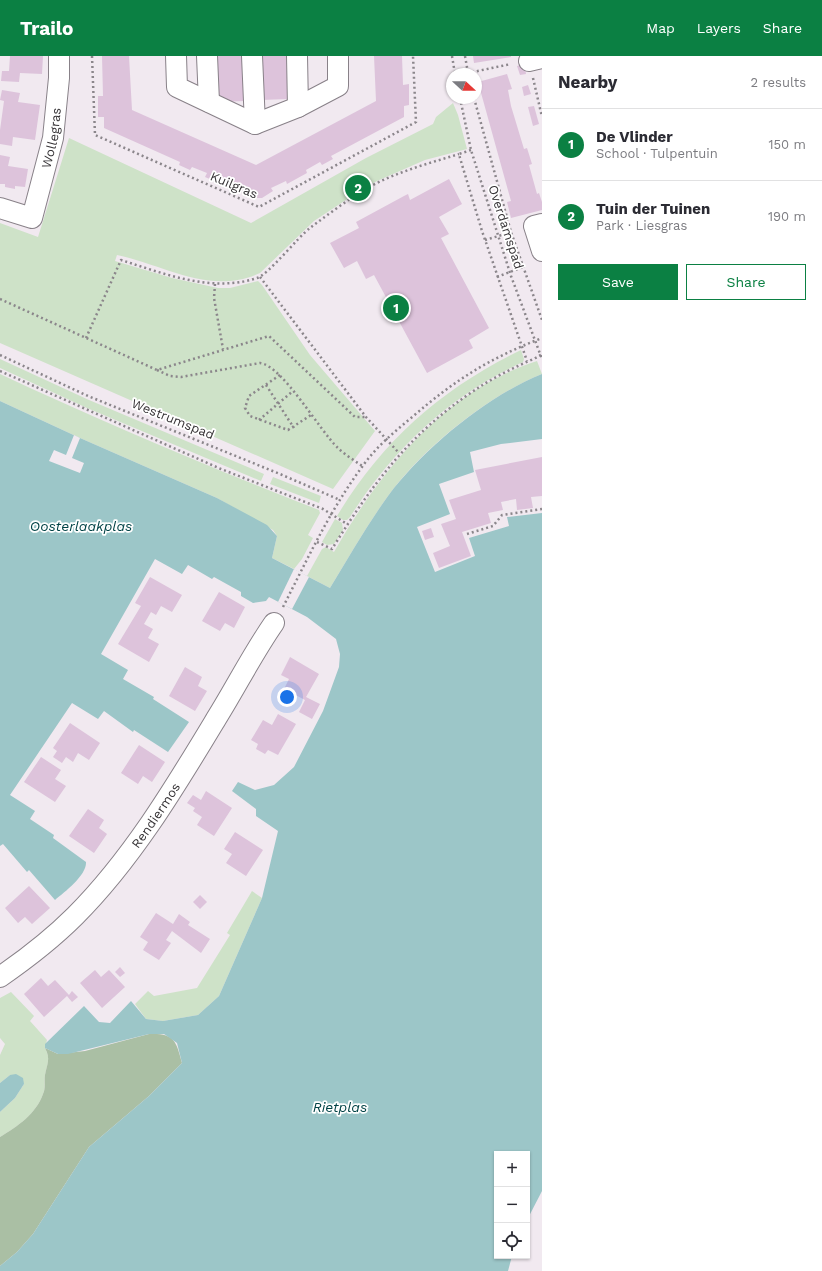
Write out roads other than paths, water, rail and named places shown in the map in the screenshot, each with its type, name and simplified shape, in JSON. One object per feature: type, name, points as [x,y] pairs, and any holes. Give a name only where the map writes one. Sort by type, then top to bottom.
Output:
[{"type":"street","name":"Wollegras","points":[[0,208],[32,218],[53,138],[59,78],[59,56]]},
{"type":"street","points":[[176,56],[177,87],[255,124],[298,107],[338,86],[338,56]]},
{"type":"street","points":[[207,56],[209,102]]},
{"type":"street","points":[[252,56],[255,124]]},
{"type":"street","points":[[297,56],[298,107]]},
{"type":"street","points":[[542,224],[534,226],[542,251]]},
{"type":"street","name":"Rendiermos","points":[[0,977],[39,948],[75,916],[121,863],[153,819],[278,615]]},
{"type":"water","name":"Rietplas","points":[[542,374],[542,439],[501,444],[470,452],[474,472],[439,484],[450,514],[417,527],[435,572],[475,556],[469,538],[509,526],[507,517],[542,513],[542,1191],[530,1214],[530,1151],[494,1151],[494,1259],[511,1259],[508,1271],[0,1271],[0,1266],[17,1252],[33,1234],[89,1147],[149,1096],[182,1063],[177,1043],[164,1034],[149,1034],[68,1054],[58,1054],[45,1048],[45,1044],[84,1006],[99,1022],[110,1023],[131,1001],[146,1019],[163,1021],[198,1015],[219,996],[262,898],[278,831],[256,816],[256,809],[232,791],[238,782],[255,790],[274,785],[294,767],[323,711],[339,667],[340,654],[336,639],[307,617],[269,597],[266,601],[253,603],[241,596],[241,592],[214,577],[212,579],[188,565],[182,574],[155,559],[101,654],[128,670],[123,679],[154,697],[153,699],[189,722],[168,752],[134,730],[133,732],[104,711],[98,719],[72,703],[10,795],[35,811],[30,819],[54,835],[53,838],[86,862],[83,872],[79,878],[55,900],[29,870],[27,872],[3,844],[0,846],[0,401],[217,498],[267,525],[277,536],[272,558],[330,588],[380,507],[403,478],[438,442],[458,425],[500,396]]},
{"type":"water","points":[[16,1074],[23,1078],[24,1084],[15,1098],[0,1112],[0,1083],[10,1075]]},
{"type":"place","name":"Tuin der Tuinen","points":[[358,188]]},
{"type":"place","name":"De Vlinder","points":[[396,308]]},
{"type":"water label","name":"Oosterlaakplas","points":[[81,526]]}]
